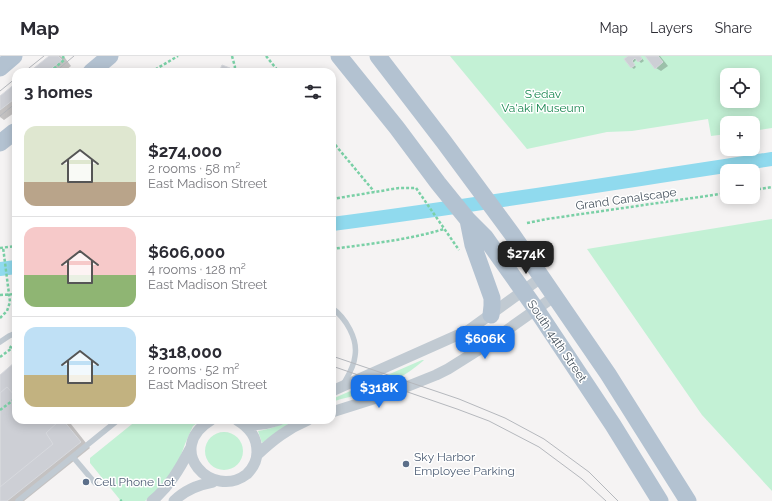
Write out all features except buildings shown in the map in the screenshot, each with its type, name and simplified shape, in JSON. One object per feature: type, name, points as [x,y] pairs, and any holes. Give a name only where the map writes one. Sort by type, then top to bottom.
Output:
[{"type":"main road","points":[[0,68],[14,56]]},
{"type":"main road","points":[[96,68],[110,56]]},
{"type":"main road","name":"South 44th Street","points":[[339,56],[468,220],[485,236],[536,309],[608,418],[660,501]]},
{"type":"main road","name":"South 44th Street","points":[[378,56],[471,178],[542,277],[608,374],[688,501]]},
{"type":"main road","points":[[0,143],[12,134]]},
{"type":"main road","points":[[468,220],[472,245],[492,298],[491,315]]},
{"type":"street","points":[[336,389],[469,330],[542,277]]},
{"type":"street","points":[[336,411],[396,391],[448,369],[474,353],[554,296]]},
{"type":"street","points":[[152,501],[174,478],[191,448],[197,431],[204,424]]},
{"type":"street","points":[[191,448],[192,459],[196,469],[203,477],[213,482],[223,484],[243,478],[255,463],[257,455],[257,444],[252,433],[243,424]]},
{"type":"street","points":[[251,424],[267,424]]},
{"type":"street","points":[[257,455],[282,433],[299,424]]},
{"type":"street","points":[[174,501],[186,490],[203,483],[213,482]]},
{"type":"lane","points":[[336,311],[344,320],[349,329],[355,348],[352,368],[342,386]]},
{"type":"lane","points":[[0,342],[12,335]]},
{"type":"lane","points":[[18,501],[113,424]]},
{"type":"lane","points":[[73,457],[95,483]]},
{"type":"path","points":[[55,68],[64,60],[63,56]]},
{"type":"path","points":[[158,68],[178,56]]},
{"type":"path","points":[[232,56],[235,68]]},
{"type":"path","points":[[266,56],[276,68]]},
{"type":"path","points":[[336,146],[374,192]]},
{"type":"path","points":[[760,189],[772,187]]},
{"type":"path","points":[[336,198],[399,188],[416,188],[444,229],[428,234],[336,248]]},
{"type":"path","name":"Grand Canalscape","points":[[527,223],[720,194]]},
{"type":"path","points":[[0,318],[9,306],[9,293],[2,248],[12,247]]},
{"type":"path","points":[[0,295],[12,293]]},
{"type":"path","points":[[0,357],[12,348],[9,346]]},
{"type":"path","points":[[0,410],[12,401]]},
{"type":"green space","name":"S'edav Va'aki Museum","points":[[450,56],[772,56],[772,128],[760,130],[760,116],[720,116],[720,135],[711,136],[708,119],[632,131],[607,132],[527,149]]},
{"type":"green space","points":[[772,219],[772,491],[702,415],[587,249]]},
{"type":"green space","points":[[424,360],[410,371],[381,387],[336,401],[336,397]]},
{"type":"green space","points":[[132,424],[196,424],[193,426],[177,466],[162,487],[145,501],[121,501],[90,463],[90,458]]},
{"type":"green space","points":[[282,424],[288,424],[262,443],[258,431]]},
{"type":"green space","points":[[220,432],[228,432],[238,437],[242,444],[242,458],[238,465],[228,470],[220,470],[210,465],[208,462],[205,455],[205,447],[210,437],[213,435]]},
{"type":"waterway","points":[[336,223],[497,201],[772,159]]},
{"type":"waterway","points":[[0,269],[12,268]]},
{"type":"tram line","points":[[29,68],[44,56]]},
{"type":"tram line","points":[[60,68],[74,56]]},
{"type":"tram line","points":[[0,91],[12,81]]},
{"type":"tram line","points":[[0,116],[12,106]]},
{"type":"tram line","points":[[336,357],[459,399],[505,418],[544,439],[589,472],[618,501]]},
{"type":"tram line","points":[[336,367],[489,421],[539,447],[582,479],[606,501]]},
{"type":"place","name":"Sky Harbor Employee Parking","points":[[406,464]]},
{"type":"place","name":"Cell Phone Lot","points":[[86,482]]}]
